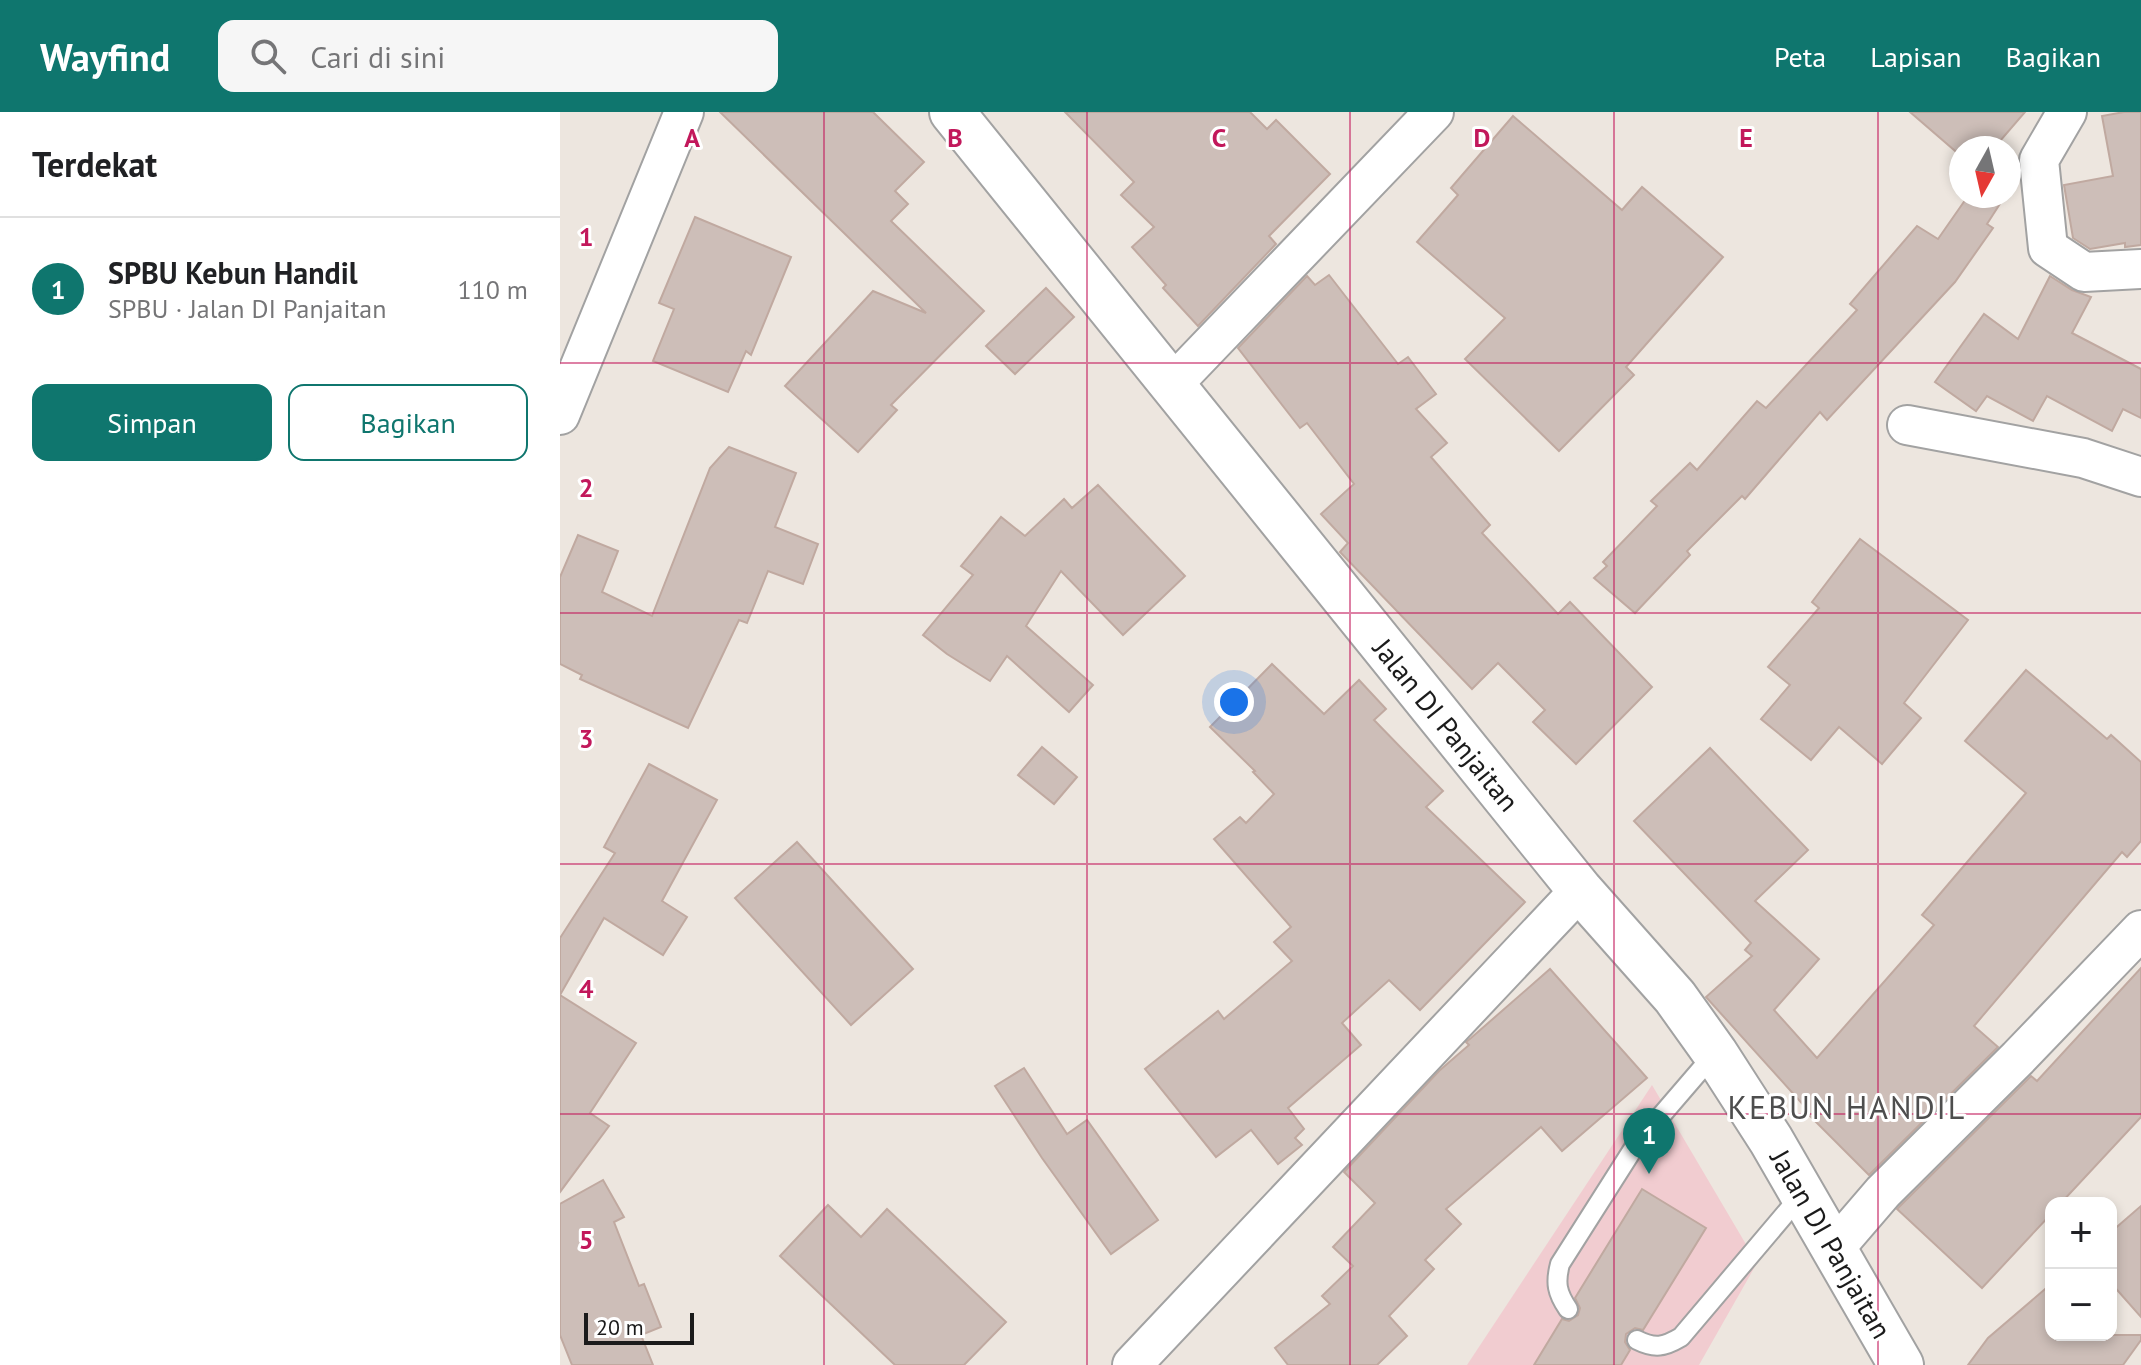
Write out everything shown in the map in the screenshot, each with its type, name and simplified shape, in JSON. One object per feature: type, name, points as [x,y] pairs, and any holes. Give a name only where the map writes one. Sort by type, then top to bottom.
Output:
[{"type":"street","points":[[560,415],[684,112]]},
{"type":"street","name":"Jalan DI Panjaitan","points":[[952,112],[1580,890],[1675,997],[1771,1140],[1901,1365]]},
{"type":"street","points":[[1171,386],[1434,112]]},
{"type":"street","points":[[2067,112],[2039,160],[2048,248],[2084,272],[2141,269]]},
{"type":"street","points":[[1907,425],[2083,458],[2141,477]]},
{"type":"street","points":[[1132,1365],[1580,890]]},
{"type":"street","points":[[1834,1249],[1883,1192],[2141,930]]},
{"type":"lane","points":[[1568,1309],[1557,1294],[1556,1279],[1560,1264],[1635,1146],[1715,1053]]},
{"type":"lane","points":[[1637,1340],[1652,1348],[1666,1346],[1681,1337],[1802,1194]]},
{"type":"shaded area","points":[[1652,1085],[1757,1263],[1699,1365],[1467,1365]]},
{"type":"building","points":[[720,112],[873,112],[924,162],[895,191],[908,204],[891,221],[984,311],[891,405],[897,410],[858,452],[785,386],[873,291],[926,313]]},
{"type":"building","points":[[1065,112],[1250,112],[1267,129],[1276,120],[1330,174],[1269,236],[1276,244],[1198,326],[1163,288],[1166,285],[1132,247],[1154,227],[1121,195],[1134,182]]},
{"type":"building","points":[[1910,112],[2025,112],[2004,136],[1949,136],[1949,146]]},
{"type":"building","points":[[2141,112],[2141,245],[2125,247],[2125,243],[2090,249],[2073,238],[2064,185],[2113,176],[2102,116]]},
{"type":"building","points":[[1513,116],[1622,210],[1642,187],[1723,257],[1626,367],[1634,375],[1559,451],[1465,359],[1505,318],[1417,242],[1458,195],[1451,188]]},
{"type":"building","points":[[1960,208],[1997,208],[1987,224],[1993,228],[1955,282],[1827,420],[1820,412],[1745,499],[1742,496],[1687,551],[1690,555],[1635,613],[1594,578],[1607,566],[1603,562],[1657,506],[1651,501],[1690,463],[1697,470],[1757,401],[1766,408],[1857,310],[1850,304],[1917,226],[1938,239]]},
{"type":"building","points":[[695,217],[791,257],[751,355],[746,351],[728,392],[653,361],[674,309],[659,303]]},
{"type":"building","points":[[1329,275],[1398,364],[1408,357],[1436,394],[1416,409],[1447,443],[1431,457],[1490,525],[1482,533],[1558,614],[1570,602],[1652,687],[1576,764],[1533,722],[1545,710],[1498,663],[1472,689],[1340,552],[1348,543],[1321,514],[1354,484],[1307,423],[1300,428],[1238,348],[1307,276],[1315,285]]},
{"type":"building","points":[[2050,276],[2072,290],[2091,297],[2072,333],[2141,369],[2141,418],[2123,409],[2112,431],[2047,396],[2033,421],[1987,396],[1976,411],[1935,382],[1984,314],[2018,339]]},
{"type":"building","points":[[1046,288],[1074,317],[1015,374],[986,346]]},
{"type":"building","points":[[729,447],[796,473],[775,527],[818,544],[803,584],[768,571],[747,623],[739,620],[688,728],[580,679],[582,675],[560,664],[560,577],[578,535],[618,551],[602,592],[652,616],[710,468]]},
{"type":"building","points":[[1098,485],[1185,576],[1123,635],[1061,571],[1026,626],[1093,685],[1069,712],[1007,656],[990,681],[923,635],[973,575],[961,566],[1001,517],[1025,536],[1064,499],[1072,508]]},
{"type":"building","points":[[1860,539],[1968,620],[1904,703],[1921,718],[1882,764],[1839,727],[1811,760],[1761,719],[1790,685],[1768,667],[1819,608],[1812,602]]},
{"type":"building","points":[[1272,664],[1324,714],[1359,680],[1386,709],[1374,720],[1443,791],[1426,807],[1525,902],[1420,1010],[1389,980],[1342,1023],[1361,1045],[1288,1108],[1304,1129],[1295,1138],[1302,1145],[1278,1164],[1251,1130],[1216,1157],[1145,1069],[1218,1011],[1224,1019],[1292,961],[1274,942],[1291,927],[1214,839],[1240,817],[1246,823],[1274,794],[1210,727]]},
{"type":"building","points":[[2026,670],[2107,739],[2111,735],[2141,762],[2141,841],[2127,857],[2122,852],[1974,1026],[1998,1047],[1869,1175],[1805,1111],[1807,1109],[1706,997],[1752,956],[1745,950],[1751,943],[1634,821],[1710,748],[1808,850],[1755,901],[1819,959],[1774,1010],[1817,1058],[1934,925],[1922,915],[2026,793],[1965,741]]},
{"type":"building","points":[[1042,747],[1077,777],[1054,804],[1018,775]]},
{"type":"building","points":[[649,764],[717,800],[662,901],[687,917],[663,955],[604,918],[560,995],[560,938],[615,853],[604,847]]},
{"type":"building","points":[[797,842],[913,969],[851,1025],[735,898]]},
{"type":"building","points":[[2141,968],[2141,1117],[2067,1197],[2045,1197],[2045,1220],[1982,1288],[1897,1209],[2031,1076],[2037,1081]]},
{"type":"building","points":[[1550,969],[1647,1078],[1562,1151],[1541,1127],[1446,1209],[1461,1224],[1425,1260],[1434,1269],[1389,1316],[1407,1336],[1377,1365],[1288,1365],[1275,1348],[1330,1304],[1322,1296],[1353,1266],[1333,1247],[1375,1203],[1344,1172],[1439,1071],[1469,1045],[1466,1042]]},
{"type":"building","points":[[560,995],[636,1043],[590,1113],[609,1126],[560,1192]]},
{"type":"building","points":[[1024,1068],[1067,1134],[1087,1120],[1158,1220],[1111,1254],[995,1086]]},
{"type":"building","points":[[603,1180],[624,1217],[614,1222],[639,1286],[644,1284],[661,1327],[641,1335],[653,1365],[572,1365],[560,1335],[560,1204]]},
{"type":"building","points":[[1642,1189],[1706,1228],[1643,1330],[1635,1328],[1626,1334],[1625,1342],[1630,1350],[1621,1365],[1534,1365],[1562,1319],[1569,1321],[1578,1315],[1580,1308],[1575,1298]]},
{"type":"building","points":[[828,1205],[861,1237],[887,1209],[1006,1322],[964,1365],[895,1365],[780,1256]]},
{"type":"building","points":[[2141,1206],[2141,1317],[2117,1290],[2117,1227]]},
{"type":"building","points":[[2045,1289],[2045,1341],[2117,1341],[2117,1335],[2141,1335],[2141,1340],[2123,1365],[1968,1365],[1988,1338]]},
{"type":"place","name":"SPBU Kebun Handil","points":[[1649,1174]]},
{"type":"district","name":"KEBUN HANDIL","points":[[1847,1108]]}]
